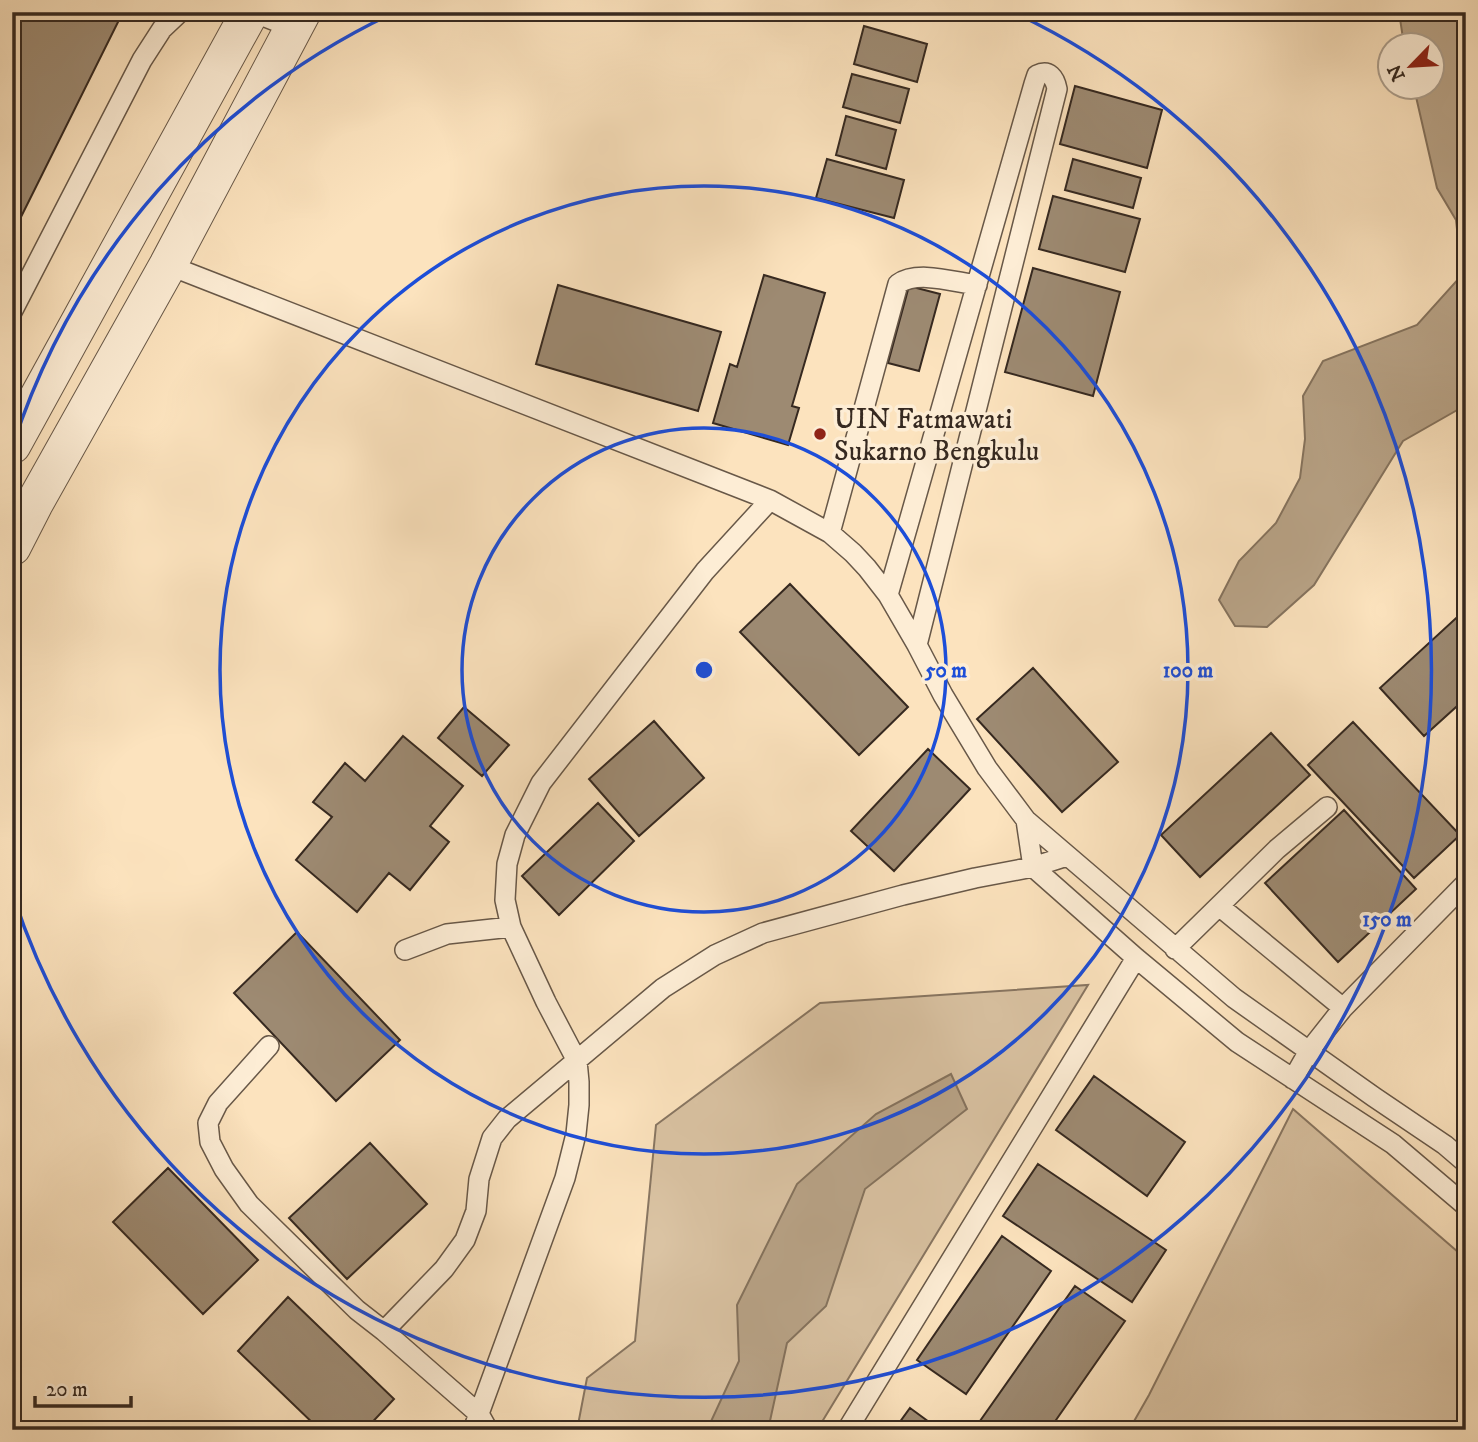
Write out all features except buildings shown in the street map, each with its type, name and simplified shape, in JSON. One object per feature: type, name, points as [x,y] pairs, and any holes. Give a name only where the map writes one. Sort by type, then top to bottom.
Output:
[{"type":"street","points":[[17,426],[252,12]]},
{"type":"street","points":[[12,547],[168,265],[297,20]]},
{"type":"lane","points":[[12,312],[142,60],[162,29],[180,12]]},
{"type":"lane","points":[[252,12],[297,20]]},
{"type":"lane","points":[[888,595],[1034,84],[1037,75],[1045,73],[1056,80],[1057,89],[917,645]]},
{"type":"lane","points":[[168,265],[770,500],[830,533],[853,553],[888,595],[987,768],[1026,820],[1234,998],[1445,1145],[1466,1163]]},
{"type":"lane","points":[[830,533],[898,284],[902,280],[918,276],[977,285]]},
{"type":"lane","points":[[270,1046],[218,1103],[208,1123],[210,1142],[224,1169],[249,1205],[480,1424],[565,1178],[576,1134],[579,1105],[577,1060],[511,927],[505,900],[507,863],[515,835],[541,783],[705,571],[770,500]]},
{"type":"lane","points":[[1175,949],[1277,849],[1327,807]]},
{"type":"lane","points":[[1026,820],[1033,867],[1136,958],[1237,1042],[1393,1144],[1466,1206]]},
{"type":"lane","points":[[384,1331],[444,1269],[465,1240],[476,1211],[479,1179],[492,1138],[507,1119],[663,988],[715,955],[763,933],[915,892],[1033,867],[1067,856]]},
{"type":"lane","points":[[1293,1079],[1309,1051],[1343,1008],[1466,883]]},
{"type":"lane","points":[[1219,906],[1343,1008]]},
{"type":"lane","points":[[405,950],[447,934],[511,927]]},
{"type":"lane","points":[[847,1430],[1136,958]]},
{"type":"shaded area","points":[[1399,12],[1466,12],[1466,405],[1403,441],[1314,585],[1267,627],[1235,626],[1219,600],[1239,561],[1276,523],[1300,478],[1305,439],[1303,396],[1323,361],[1417,325],[1462,275],[1456,220],[1437,188],[1417,102],[1446,102],[1446,32],[1402,32]]},
{"type":"shaded area","points":[[1088,985],[817,1430],[577,1430],[587,1378],[635,1341],[656,1125],[820,1003]]},
{"type":"shaded area","points":[[951,1074],[967,1109],[865,1189],[826,1306],[787,1343],[768,1430],[707,1430],[739,1361],[737,1305],[797,1184],[876,1114]]},
{"type":"shaded area","points":[[1293,1109],[1466,1259],[1466,1430],[1129,1430]]},
{"type":"place","name":"UIN Fatmawati Sukarno Bengkulu","points":[[820,434]]}]
